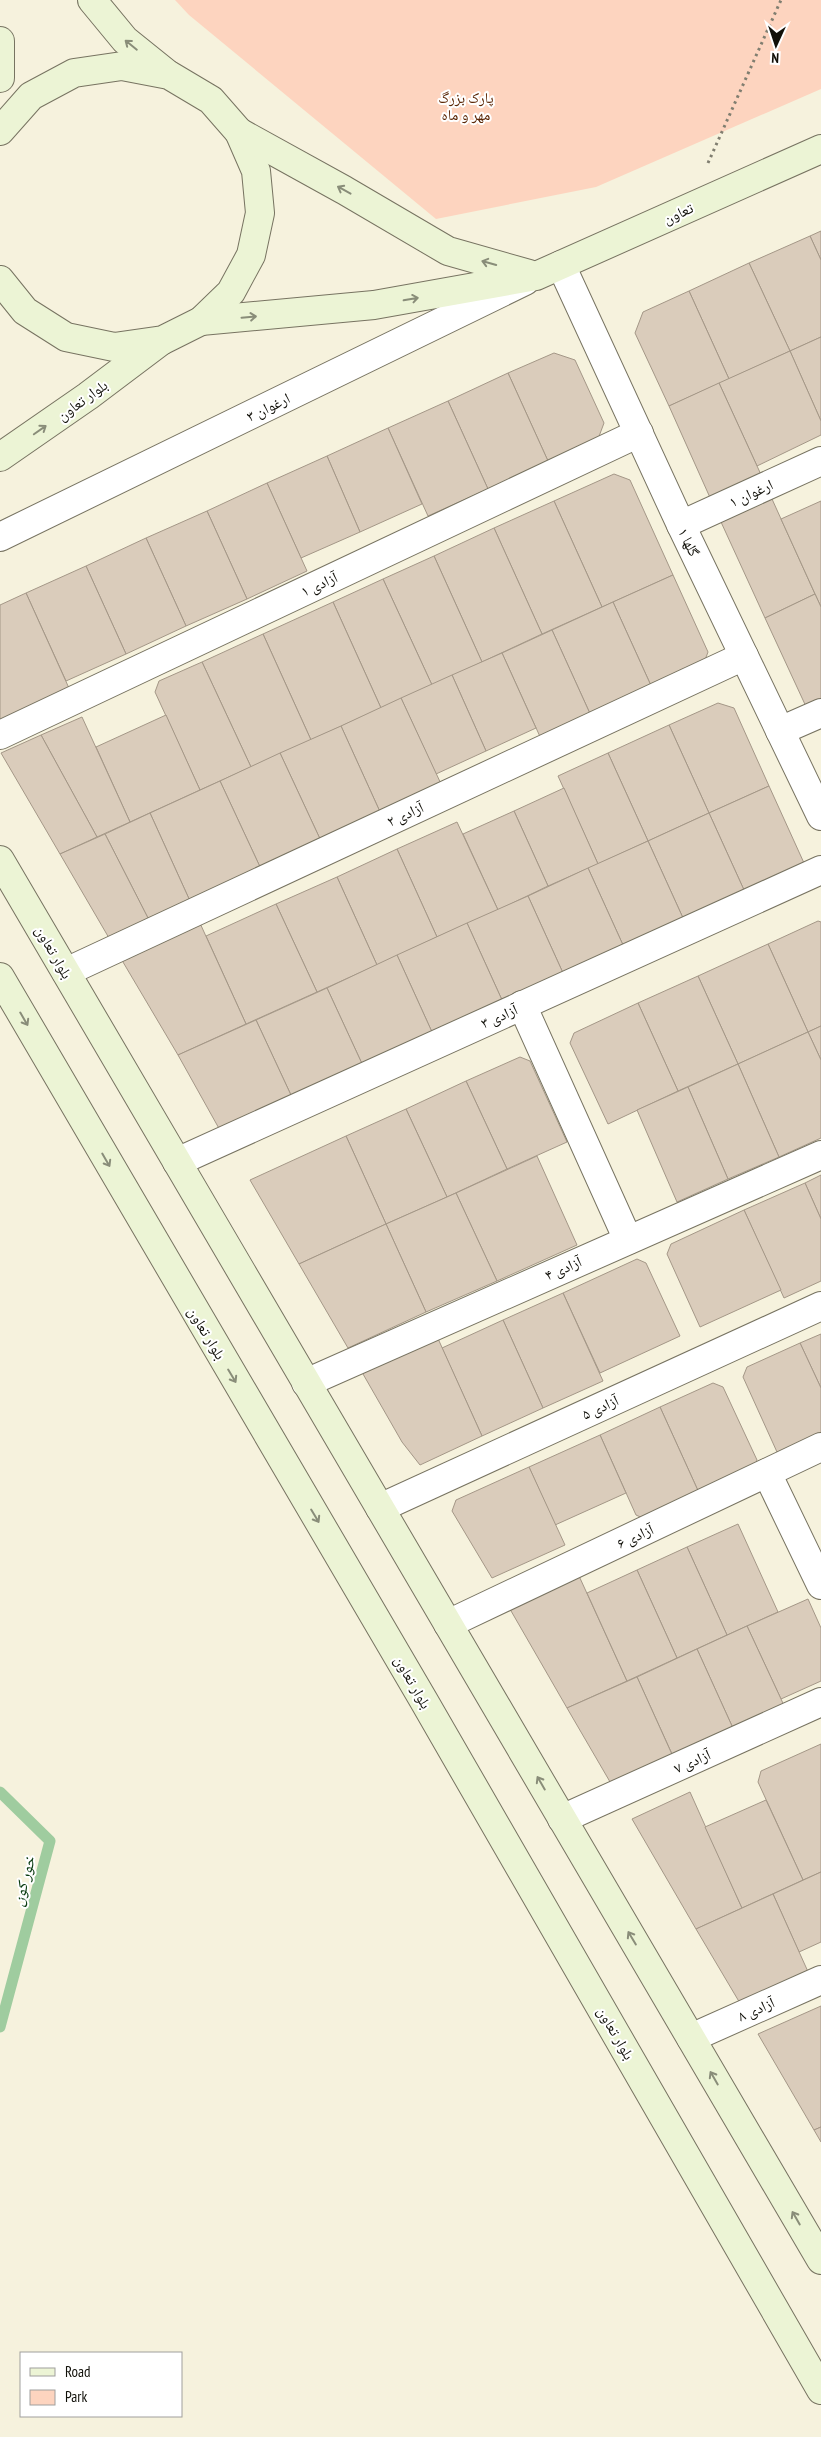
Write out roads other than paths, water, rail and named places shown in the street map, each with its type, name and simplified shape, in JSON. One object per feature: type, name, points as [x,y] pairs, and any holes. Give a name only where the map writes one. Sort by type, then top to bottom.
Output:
[{"type":"street","points":[[0,280],[24,311],[66,337],[114,347],[162,340],[201,321],[231,292],[251,254],[260,213],[256,171],[239,132],[211,100],[170,76],[125,40],[92,0]]},
{"type":"street","points":[[0,42],[0,78]]},
{"type":"street","points":[[0,131],[31,96],[74,73],[122,66],[170,76]]},
{"type":"street","points":[[239,132],[448,251],[536,276]]},
{"type":"street","name":"تعاون","points":[[201,321],[374,305],[536,276],[821,149]]},
{"type":"street","name":"گلها ۱","points":[[561,265],[681,525],[821,816]]},
{"type":"street","name":"ارغوان ۳","points":[[0,537],[536,276]]},
{"type":"street","name":"بلوار تعاون","points":[[0,457],[88,396],[162,340]]},
{"type":"street","name":"آزادی ۱","points":[[0,735],[639,433]]},
{"type":"street","name":"ارغوان ۱","points":[[681,525],[821,461]]},
{"type":"street","name":"آزادی ۲","points":[[66,972],[744,656]]},
{"type":"street","points":[[780,731],[821,713]]},
{"type":"street","name":"بلوار تعاون","points":[[0,860],[562,1819],[818,2250]]},
{"type":"street","name":"آزادی ۳","points":[[177,1162],[821,870]]},
{"type":"street","name":"بلوار تعاون","points":[[0,977],[429,1710],[821,2390]]},
{"type":"street","points":[[522,1005],[628,1240]]},
{"type":"street","name":"آزادی ۴","points":[[306,1383],[821,1156]]},
{"type":"street","name":"آزادی ۵","points":[[380,1508],[821,1306]]},
{"type":"street","name":"آزادی ۶","points":[[448,1624],[821,1448]]},
{"type":"street","points":[[767,1473],[821,1585]]},
{"type":"street","name":"آزادی ۷","points":[[562,1819],[821,1702]]},
{"type":"street","name":"آزادی ۸","points":[[691,2038],[821,1980]]},
{"type":"waterway","name":"خور کون","points":[[0,1792],[50,1841],[0,2027]]},
{"type":"park label","name":"پارک بزرگ مهر و ماه","points":[[466,106]]}]
